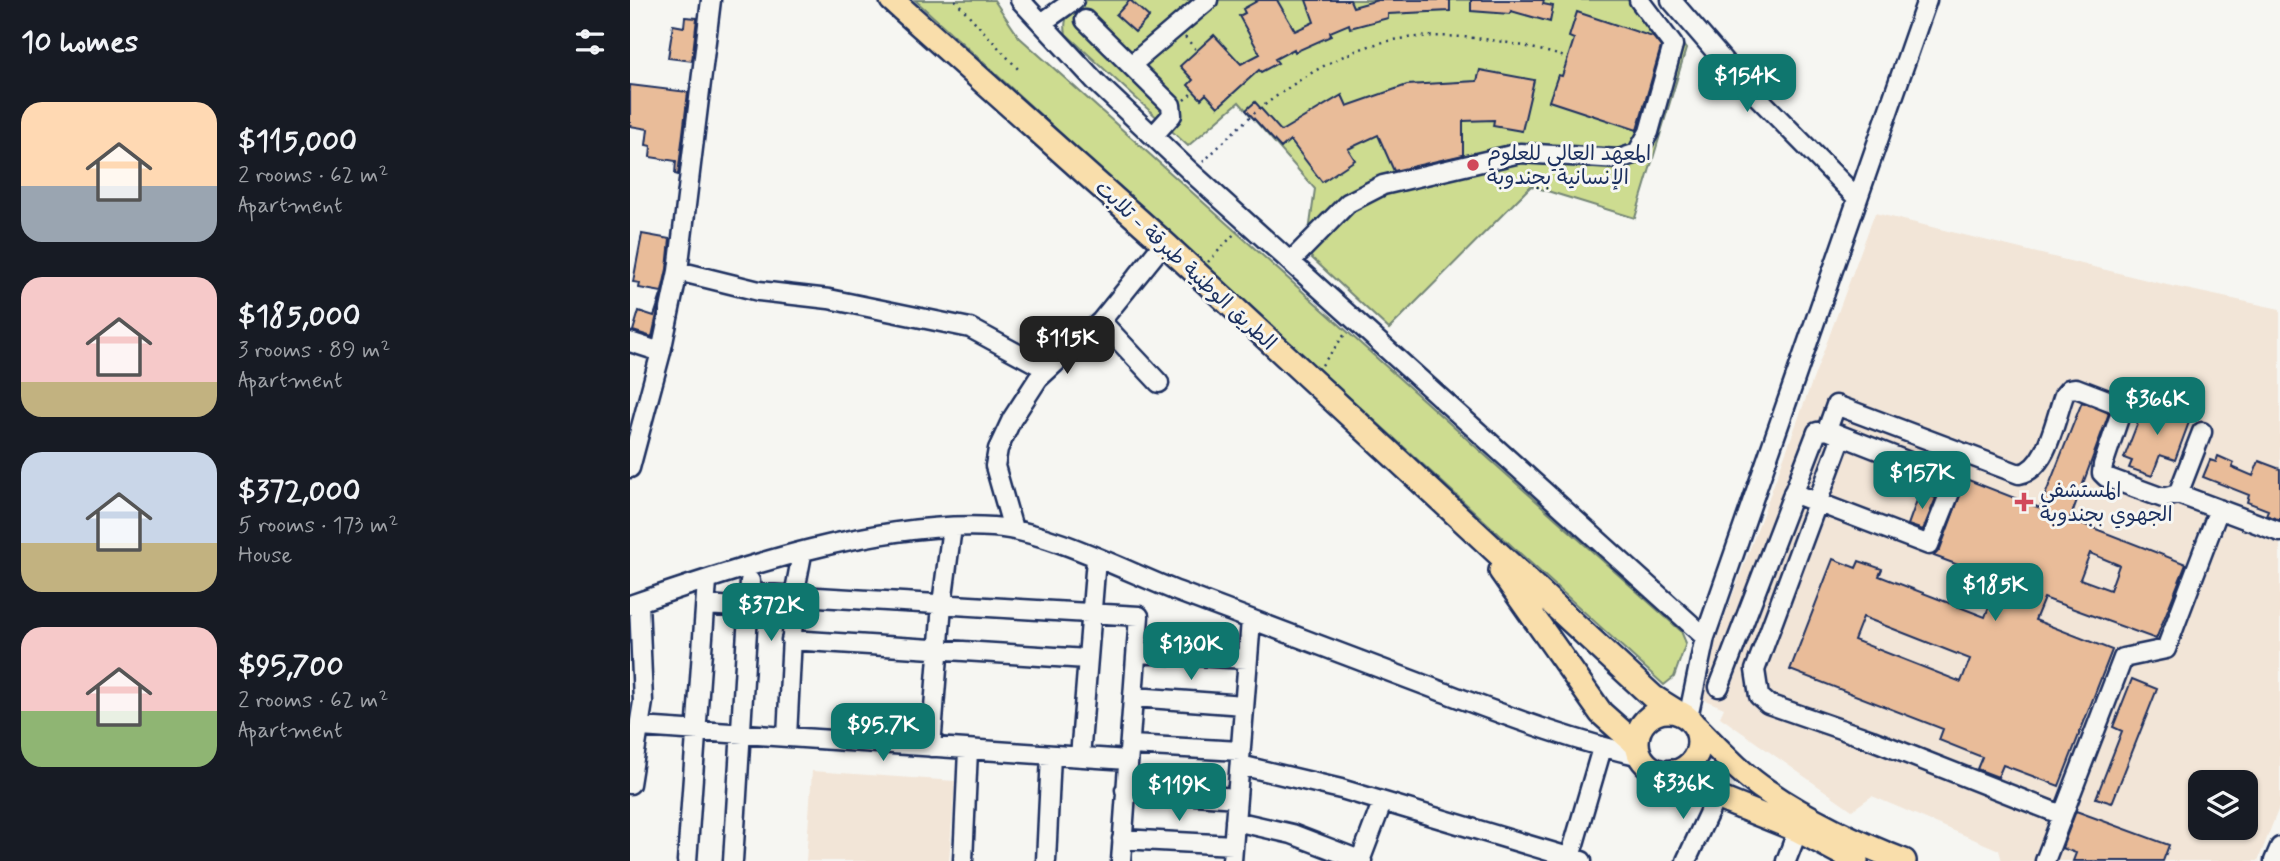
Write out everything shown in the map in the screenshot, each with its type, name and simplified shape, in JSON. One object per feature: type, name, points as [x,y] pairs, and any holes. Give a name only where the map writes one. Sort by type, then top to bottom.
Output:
[{"type":"main road","name":"الطريق الوطنية طبرقة - تلابت","points":[[892,0],[1198,274],[1310,381],[1653,697],[1687,719],[1735,766],[1770,793],[1876,851],[1904,861]]},
{"type":"main road","name":"الطريق الوطنية طبرقة - تلابت","points":[[1475,534],[1601,713],[1639,751]]},
{"type":"main road","points":[[1671,772],[1689,764],[1695,756],[1699,737],[1687,719],[1657,713],[1649,718],[1638,735],[1639,751],[1654,769],[1671,772],[1716,797],[1798,830],[1856,861]]},
{"type":"street","points":[[630,468],[661,352],[678,271],[711,0]]},
{"type":"street","points":[[1020,0],[1097,83],[1191,172],[1705,637]]},
{"type":"street","points":[[1042,22],[1074,0]]},
{"type":"street","points":[[1131,65],[1208,0]]},
{"type":"street","points":[[1291,261],[1348,202],[1383,184],[1520,153],[1619,159],[1637,153],[1649,132],[1673,45],[1639,0]]},
{"type":"street","points":[[1671,0],[1734,73],[1857,198]]},
{"type":"street","points":[[1687,719],[1705,637],[1927,0]]},
{"type":"street","points":[[1085,20],[1173,110],[1169,120],[1153,136]]},
{"type":"street","points":[[1013,529],[998,486],[996,459],[1012,419],[1046,369],[1101,321],[1164,243]]},
{"type":"street","points":[[678,271],[759,291],[829,299],[962,326],[1046,369]]},
{"type":"street","points":[[1101,321],[1159,383]]},
{"type":"street","points":[[630,342],[661,352]]},
{"type":"street","points":[[2062,815],[1872,740],[1768,704],[1759,696],[1755,670],[1817,502],[1834,433],[1836,405],[2019,474],[2034,469],[2041,458],[2064,395],[2069,389],[2076,388],[2118,404],[2122,409],[2103,466],[2102,473],[2106,477],[2163,498],[2178,494],[2280,532]]},
{"type":"street","points":[[1719,687],[1793,493],[1817,432],[1834,433],[1955,480],[1930,545],[1793,493]]},
{"type":"street","points":[[2178,494],[2202,432]]},
{"type":"street","points":[[2045,861],[2123,658],[2166,649],[2219,509]]},
{"type":"street","points":[[931,747],[942,604],[952,527]]},
{"type":"street","points":[[630,784],[641,727],[643,679],[634,604],[750,567],[901,530],[952,527],[1013,529],[1031,533],[1251,620],[1602,748],[1639,751]]},
{"type":"street","points":[[787,737],[794,596],[802,554]]},
{"type":"street","points":[[1080,757],[1096,559]]},
{"type":"street","points":[[733,861],[743,734],[750,567]]},
{"type":"street","points":[[687,861],[707,581]]},
{"type":"street","points":[[706,604],[794,596],[1139,616],[1121,861]]},
{"type":"street","points":[[1122,839],[1232,853],[1251,620]]},
{"type":"street","points":[[791,640],[1087,659]]},
{"type":"street","points":[[1137,653],[1247,659]]},
{"type":"street","points":[[1134,697],[1244,705]]},
{"type":"street","points":[[641,727],[1080,757],[1130,752],[1240,758],[1574,860],[1602,748]]},
{"type":"street","points":[[963,861],[968,750]]},
{"type":"street","points":[[1046,861],[1051,755]]},
{"type":"street","points":[[1125,790],[1237,798]]},
{"type":"street","points":[[1686,861],[1716,797]]},
{"type":"street","points":[[1235,821],[1292,834],[1361,861],[1382,803]]},
{"type":"street","points":[[1786,861],[1798,830]]},
{"type":"street","points":[[2274,861],[2280,847]]},
{"type":"path","points":[[955,0],[1019,70]]},
{"type":"path","points":[[1176,26],[1199,53]]},
{"type":"path","points":[[1191,172],[1265,104],[1302,79],[1353,54],[1393,40],[1472,38],[1533,47],[1568,58]]},
{"type":"path","points":[[1198,274],[1246,221]]},
{"type":"path","points":[[1310,381],[1355,320]]},
{"type":"shaded area","name":"المستشفى الجهوي بجندوبة","points":[[1875,213],[2167,285],[2280,309],[2280,805],[2258,861],[2002,861],[1999,850],[1872,796],[1852,810],[1720,717],[1724,708],[1695,696]]},
{"type":"shaded area","points":[[812,771],[955,781],[949,861],[806,861]]},
{"type":"green space","points":[[915,0],[994,0],[1019,37],[1681,631],[1686,643],[1674,677],[1664,685]]},
{"type":"green space","name":"المعهد العالي للعلوم الإنسانية بجندوبة","points":[[1087,0],[1649,0],[1686,49],[1635,218],[1531,186],[1389,329],[1299,246],[1309,232],[1315,189],[1239,102],[1188,146],[1066,34],[1065,22],[1069,13]]},
{"type":"building","points":[[1130,0],[1149,17],[1135,32],[1116,15]]},
{"type":"building","points":[[1259,0],[1277,0],[1295,31],[1314,22],[1306,0],[1350,0],[1353,7],[1378,0],[1450,0],[1450,11],[1388,14],[1388,18],[1350,28],[1349,24],[1330,32],[1331,36],[1275,59],[1278,63],[1261,72],[1259,70],[1218,107],[1206,94],[1201,99],[1188,85],[1193,80],[1180,66],[1214,35],[1241,64],[1260,54],[1239,16],[1245,13],[1243,9]]},
{"type":"building","points":[[1471,0],[1544,0],[1543,4],[1553,6],[1550,22],[1511,11],[1510,14],[1471,11]]},
{"type":"building","points":[[1577,12],[1653,37],[1661,47],[1637,130],[1549,101],[1558,75],[1562,76],[1574,39],[1569,37]]},
{"type":"building","points":[[685,17],[697,18],[692,61],[668,58],[673,25],[684,27]]},
{"type":"building","points":[[1480,70],[1534,80],[1522,131],[1493,126],[1494,120],[1463,121],[1463,155],[1394,171],[1378,135],[1348,149],[1355,160],[1322,182],[1290,140],[1281,148],[1246,110],[1255,102],[1281,131],[1342,95],[1347,106],[1407,85],[1477,81]]},
{"type":"building","points":[[630,85],[688,92],[678,175],[675,174],[676,161],[650,157],[651,146],[646,145],[648,129],[630,126]]},
{"type":"building","points":[[642,234],[670,239],[662,292],[639,288],[640,283],[633,282]]},
{"type":"building","points":[[662,293],[652,337],[633,331],[639,311],[654,316]]},
{"type":"building","points":[[2154,400],[2192,414],[2175,460],[2160,455],[2152,476],[2129,468],[2132,461],[2124,458],[2143,409],[2150,412]]},
{"type":"building","points":[[2082,402],[2109,413],[2070,519],[2186,564],[2156,639],[2044,598],[2035,620],[2112,650],[2059,786],[2003,765],[1998,777],[1977,769],[1982,757],[1939,740],[1943,729],[1790,670],[1833,559],[1856,568],[1859,561],[1882,569],[1879,576],[1985,617],[1999,580],[1934,556],[1940,549],[1966,479],[2040,508]],"holes":[[[2090,553],[2119,565],[2110,590],[2080,579]],[[1863,617],[1970,659],[1961,682],[1854,640]]]},
{"type":"building","points":[[2218,456],[2234,463],[2232,467],[2253,476],[2259,461],[2280,469],[2280,520],[2266,515],[2268,510],[2247,502],[2249,495],[2203,477],[2210,460],[2216,462]]},
{"type":"building","points":[[1920,492],[1936,498],[1923,530],[1908,525]]},
{"type":"building","points":[[2132,679],[2157,689],[2112,803],[2096,798],[2122,731],[2113,727]]},
{"type":"building","points":[[2076,811],[2169,845],[2163,861],[2073,861],[2076,853],[2062,848]]},
{"type":"place","name":"المعهد العالي للعلوم الإنسانية بجندوبة","points":[[1473,165]]},
{"type":"place","name":"المستشفى الجهوي بجندوبة","points":[[2024,502]]}]
